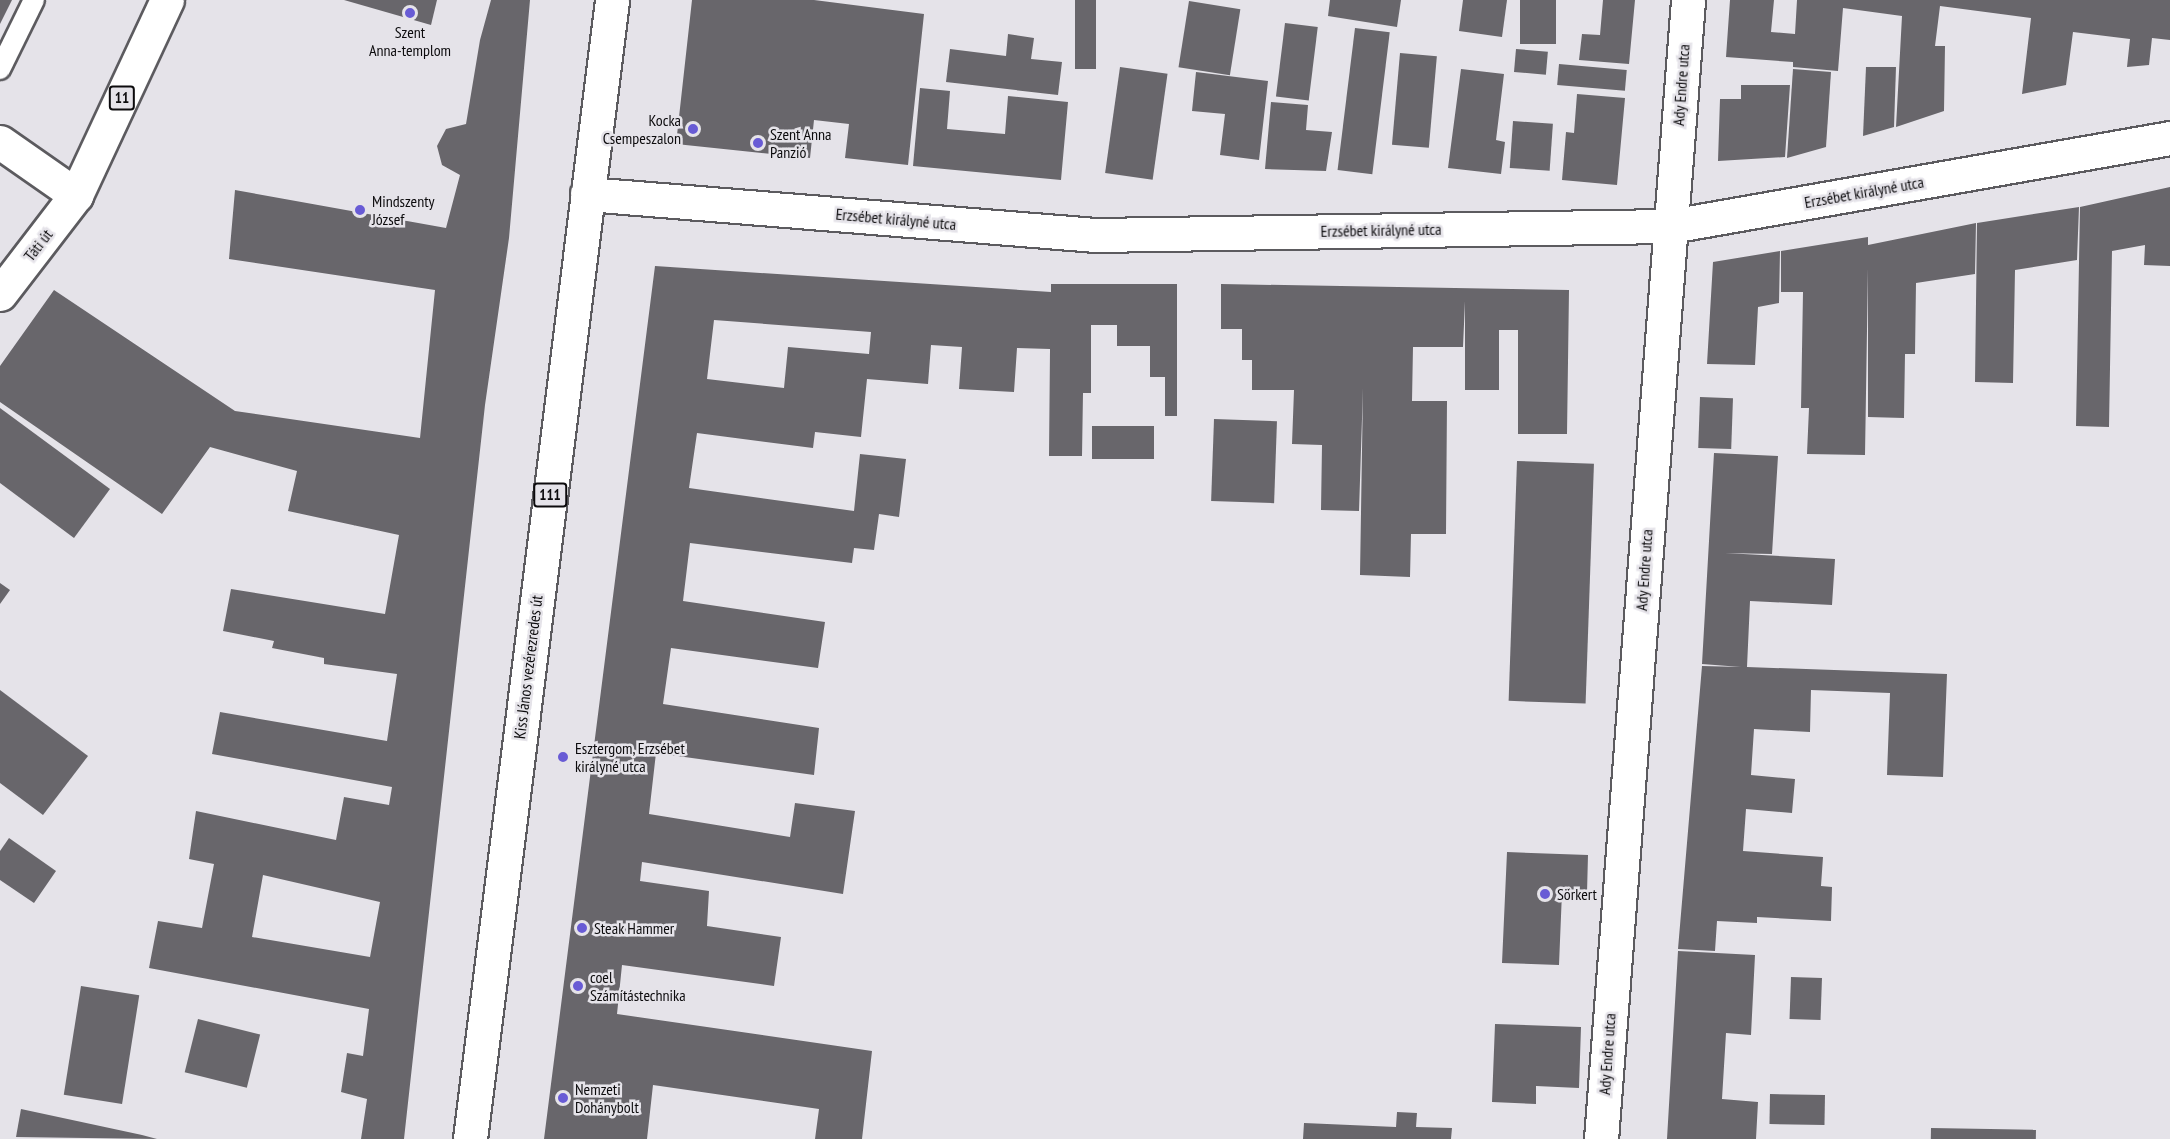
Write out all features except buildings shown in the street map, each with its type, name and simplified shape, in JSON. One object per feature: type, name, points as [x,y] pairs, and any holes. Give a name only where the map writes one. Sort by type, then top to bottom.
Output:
[{"type":"street","name":"11","points":[[76,195],[167,0]]},
{"type":"street","name":"111","points":[[587,194],[612,0]]},
{"type":"street","name":"Ady Endre utca","points":[[1601,1139],[1688,0]]},
{"type":"street","name":"Erzsébet királyné utca","points":[[587,194],[1095,235],[1671,226],[2170,138]]},
{"type":"street","points":[[0,142],[76,195]]},
{"type":"street","name":"Kiss János vezérezredes út","points":[[470,1139],[587,194]]},
{"type":"street","name":"Táti út","points":[[0,294],[76,195]]},
{"type":"lane","points":[[0,69],[34,0]]},
{"type":"place","name":"Szent Anna-templom","points":[[410,13]]},
{"type":"place","name":"Kocka Csempeszalon","points":[[693,129]]},
{"type":"place","name":"Szent Anna Panzió","points":[[758,143]]},
{"type":"place","name":"Mindszenty József","points":[[360,210]]},
{"type":"place","name":"Esztergom, Erzsébet királyné utca","points":[[563,757]]},
{"type":"place","name":"Sörkert","points":[[1545,894]]},
{"type":"place","name":"Steak Hammer","points":[[582,928]]},
{"type":"place","name":"coel Számítástechnika","points":[[578,986]]},
{"type":"place","name":"Nemzeti Dohánybolt","points":[[563,1098]]}]
